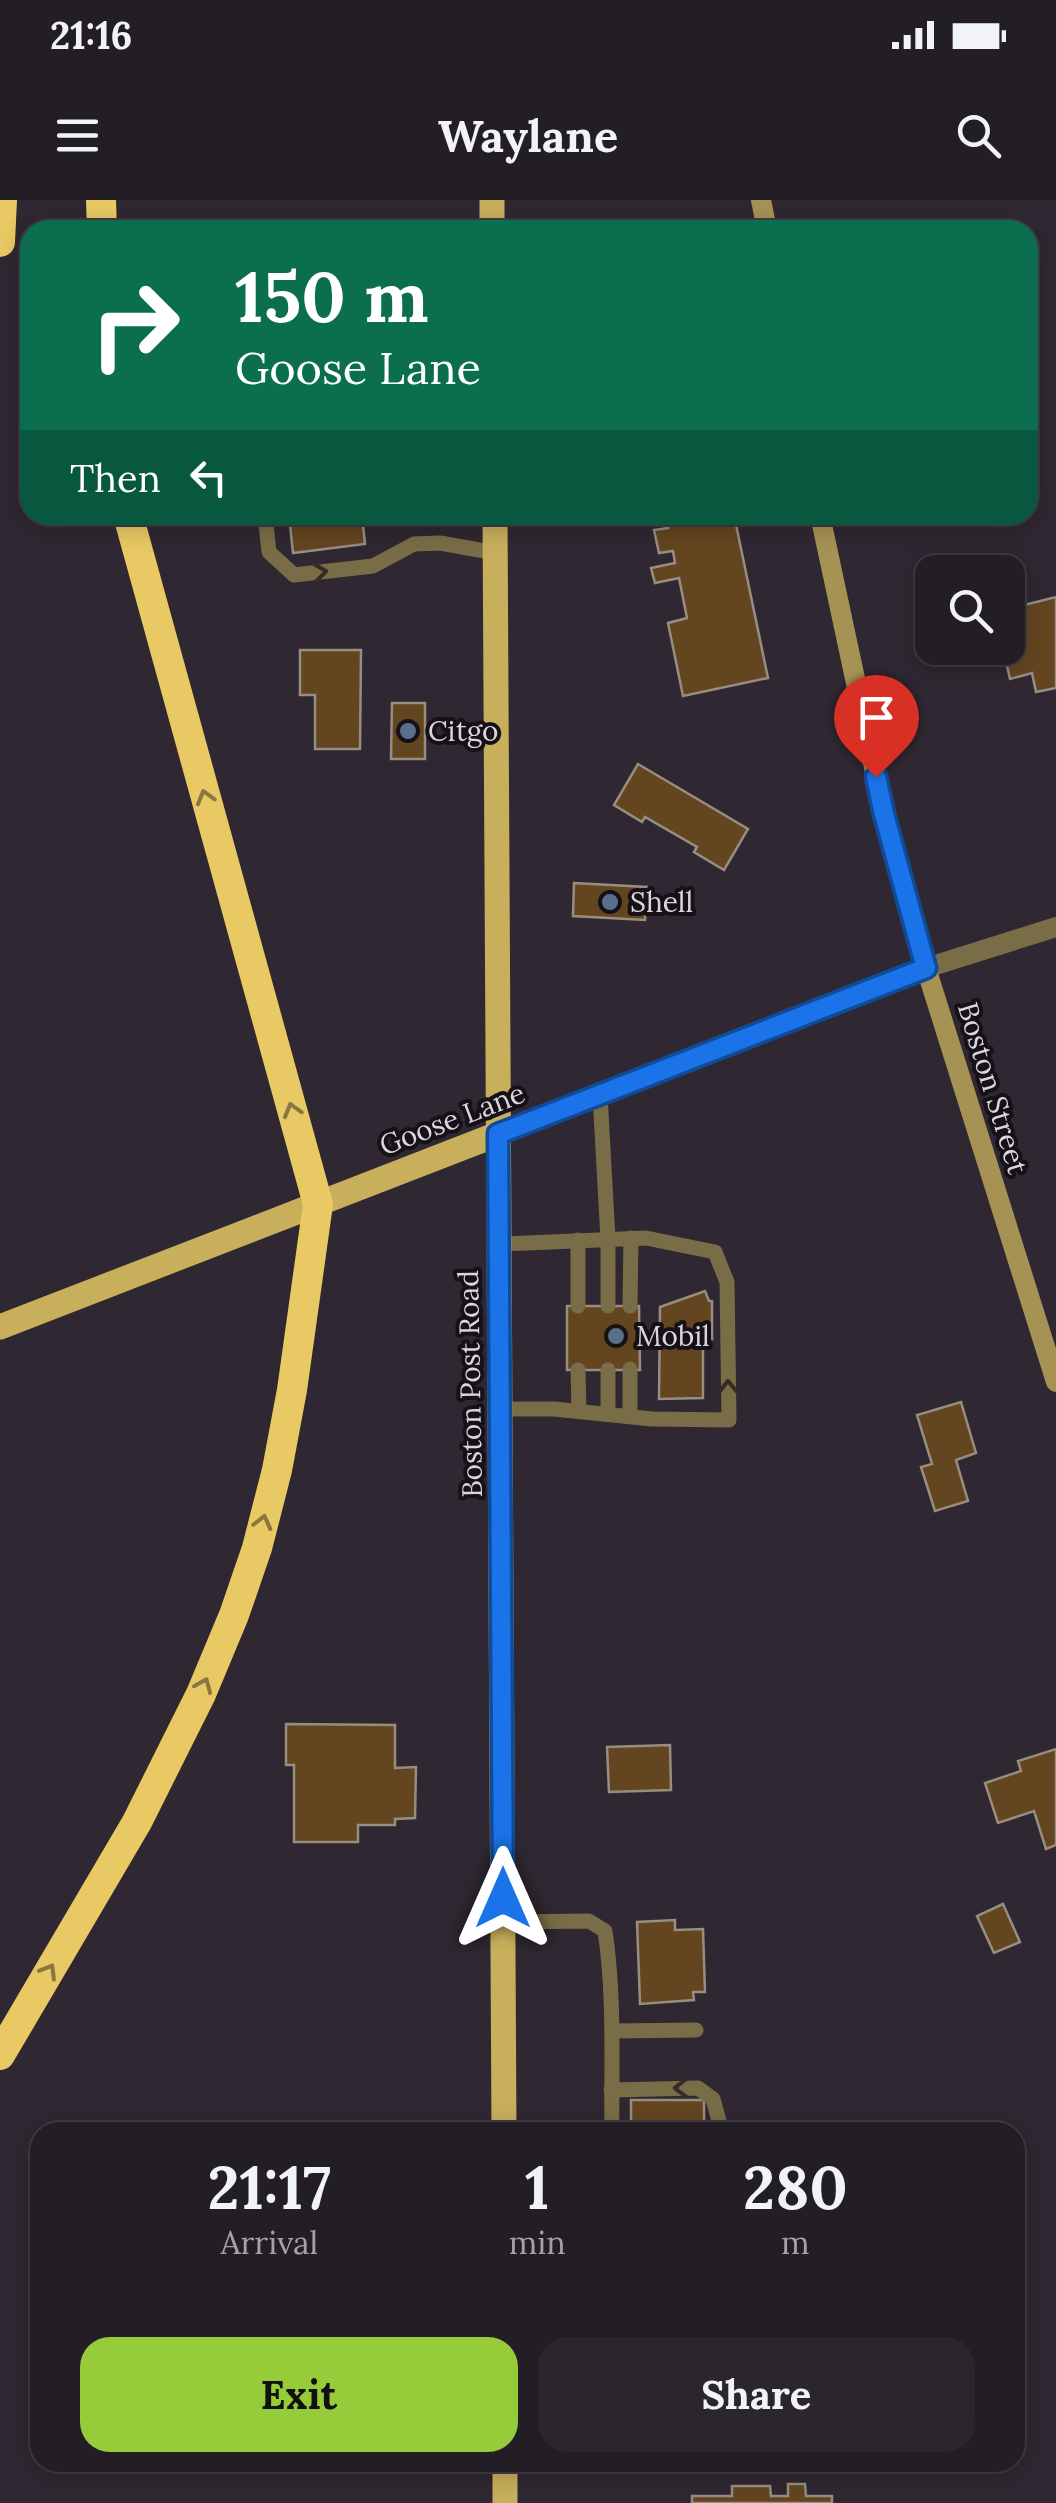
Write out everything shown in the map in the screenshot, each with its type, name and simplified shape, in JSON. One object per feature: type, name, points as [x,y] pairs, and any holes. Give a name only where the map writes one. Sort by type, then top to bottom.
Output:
[{"type":"highway","points":[[0,242],[2,200]]},
{"type":"highway","points":[[0,2055],[138,1822],[201,1694],[234,1615],[257,1548],[277,1470],[318,1204],[131,525]]},
{"type":"main road","name":"Boston Post Road","points":[[495,525],[504,2122]]},
{"type":"main road","name":"Boston Street","points":[[822,525],[884,814],[926,968],[1056,1382]]},
{"type":"main road","name":"Goose Lane","points":[[0,1327],[926,968]]},
{"type":"main road","points":[[505,2472],[505,2503]]},
{"type":"street","points":[[926,968],[1056,927]]},
{"type":"lane","points":[[266,525],[269,552],[294,575],[374,566],[414,544],[496,553]]},
{"type":"lane","points":[[600,1095],[608,1306]]},
{"type":"lane","points":[[630,1306],[631,1238]]},
{"type":"lane","points":[[499,1244],[646,1238],[714,1252],[726,1282],[729,1420],[500,1409]]},
{"type":"lane","points":[[578,1240],[578,1306]]},
{"type":"lane","points":[[578,1370],[579,1411]]},
{"type":"lane","points":[[608,1370],[608,1414]]},
{"type":"lane","points":[[630,1370],[630,1416]]},
{"type":"lane","points":[[503,1922],[588,1921],[605,1930],[612,2031],[612,2122]]},
{"type":"lane","points":[[612,2031],[696,2030]]},
{"type":"lane","points":[[611,2090],[698,2088],[713,2100],[719,2122]]},
{"type":"building","points":[[290,525],[363,525],[365,544],[293,553]]},
{"type":"building","points":[[667,525],[736,525],[768,678],[683,696],[668,623],[687,618],[679,578],[655,583],[651,568],[675,563],[673,551],[659,553],[654,530],[668,528]]},
{"type":"building","points":[[1056,597],[1056,688],[1036,692],[1032,673],[1010,679],[1007,665],[1025,665],[1025,605]]},
{"type":"building","points":[[300,650],[361,650],[360,749],[315,749],[315,695],[300,695]]},
{"type":"building","name":"Citgo","points":[[392,703],[425,703],[425,759],[391,759]]},
{"type":"building","points":[[638,764],[748,829],[724,870],[694,852],[697,847],[645,817],[642,822],[614,805]]},
{"type":"building","name":"Shell","points":[[574,883],[647,887],[645,920],[573,916]]},
{"type":"building","points":[[705,1291],[712,1301],[712,1339],[703,1338],[703,1398],[659,1399],[660,1307]]},
{"type":"building","points":[[567,1306],[639,1306],[640,1370],[567,1370]]},
{"type":"building","points":[[961,1402],[976,1453],[956,1460],[968,1501],[935,1511],[921,1467],[932,1464],[917,1415]]},
{"type":"building","points":[[286,1724],[395,1725],[395,1768],[416,1767],[415,1818],[395,1819],[395,1825],[358,1825],[358,1842],[294,1842],[294,1765],[286,1765]]},
{"type":"building","points":[[670,1745],[671,1790],[609,1792],[607,1747]]},
{"type":"building","points":[[1056,1749],[1056,1845],[1046,1849],[1034,1811],[998,1823],[985,1783],[1021,1771],[1018,1761]]},
{"type":"building","points":[[1003,1904],[1020,1942],[994,1953],[977,1916]]},
{"type":"building","points":[[675,1920],[675,1930],[703,1929],[705,1992],[693,1992],[694,2000],[640,2004],[637,1922]]},
{"type":"building","points":[[631,2100],[704,2100],[704,2122],[631,2122]]},
{"type":"building","points":[[788,2484],[805,2484],[806,2496],[832,2496],[832,2503],[692,2503],[692,2496],[732,2496],[732,2486],[770,2486],[771,2496],[788,2496]]},
{"type":"place","name":"Citgo","points":[[408,731]]},
{"type":"place","name":"Shell","points":[[610,902]]},
{"type":"place","name":"Mobil","points":[[616,1336]]},
{"type":"route","points":[[503,1898],[498,1134],[926,968],[876,777]]}]
